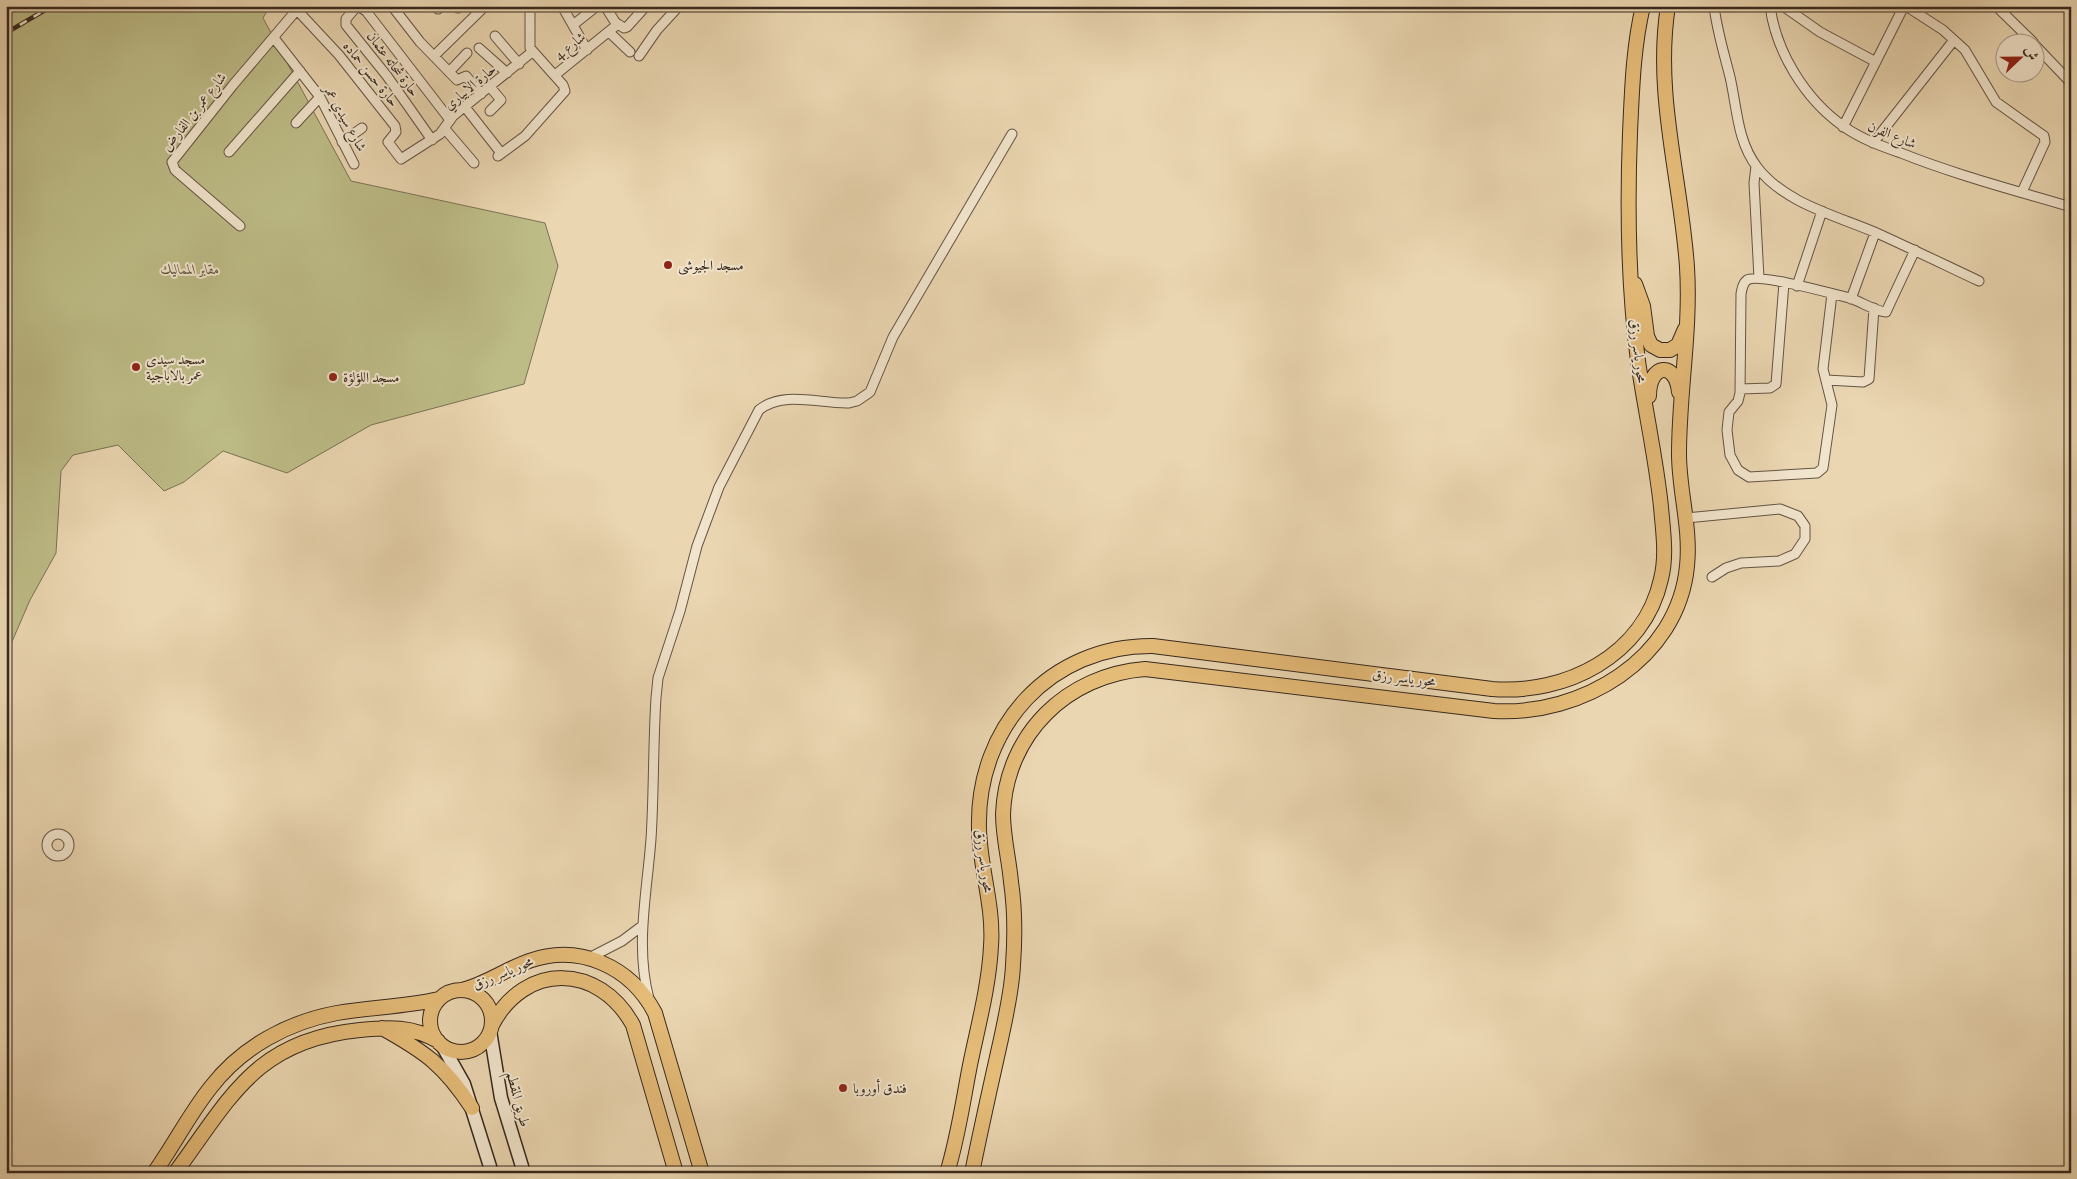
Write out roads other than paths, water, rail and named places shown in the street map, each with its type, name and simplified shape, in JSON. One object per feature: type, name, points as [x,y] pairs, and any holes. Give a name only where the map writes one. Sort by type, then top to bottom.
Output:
[{"type":"main road","name":"محور ياسر رزق","points":[[947,1173],[990,961],[991,910],[979,828],[984,779],[993,753],[1005,729],[1034,690],[1060,670],[1089,655],[1137,645],[1507,690],[1537,688],[1577,677],[1611,656],[1630,638],[1649,611],[1661,580],[1664,541],[1656,459],[1638,359],[1630,269],[1627,198],[1635,46],[1643,6]]},
{"type":"main road","name":"محور ياسر رزق","points":[[972,1173],[1012,984],[1014,924],[1012,884],[1004,830],[1006,792],[1011,770],[1024,742],[1045,714],[1069,693],[1098,678],[1129,670],[1145,669],[1494,711],[1526,711],[1557,705],[1587,694],[1624,674],[1644,657],[1660,636],[1673,613],[1685,579],[1688,549],[1679,456],[1688,321],[1685,246],[1663,89],[1668,6]]},
{"type":"main road","points":[[1630,269],[1641,300],[1647,336],[1651,345],[1665,351],[1674,348],[1681,341],[1688,321]]},
{"type":"main road","points":[[1649,424],[1648,383],[1652,376],[1658,372],[1666,371],[1676,378],[1681,407]]},
{"type":"main road","name":"محور ياسر رزق","points":[[462,990],[542,958],[567,955],[589,958],[607,964],[627,977],[650,1003],[659,1024],[702,1173]]},
{"type":"main road","name":"محور ياسر رزق","points":[[491,1028],[507,1003],[540,982],[564,977],[576,978],[605,992],[621,1006],[633,1024],[676,1173]]},
{"type":"main road","points":[[154,1173],[211,1087],[232,1064],[268,1037],[294,1025],[322,1016],[439,999],[450,992],[462,990],[475,993],[485,1001],[491,1012],[491,1028],[484,1042],[471,1050],[456,1051],[405,1028],[381,1027],[336,1032],[314,1038],[271,1058],[236,1090],[176,1173]]},
{"type":"main road","points":[[439,999],[431,1016],[432,1029],[458,1073],[472,1108],[492,1173]]},
{"type":"main road","points":[[381,1027],[413,1045],[436,1062],[456,1083],[472,1108]]},
{"type":"main road","name":"طريق المقطم","points":[[491,1028],[499,1090],[524,1173]]},
{"type":"street","points":[[358,6],[366,11],[450,120]]},
{"type":"street","name":"حارة شحاته عثمان","points":[[358,6],[346,19],[346,25],[387,76],[432,140]]},
{"type":"street","points":[[392,6],[457,80],[466,76],[481,94]]},
{"type":"street","points":[[434,56],[485,6]]},
{"type":"street","points":[[464,107],[499,154],[525,136],[565,91],[563,84],[532,52],[530,43],[530,6]]},
{"type":"street","points":[[562,6],[587,50]]},
{"type":"street","points":[[573,25],[597,6]]},
{"type":"street","points":[[604,6],[613,28],[630,52]]},
{"type":"street","name":"شارع 4","points":[[555,75],[613,28],[621,24],[624,28],[627,27],[646,6]]},
{"type":"street","points":[[639,56],[657,30],[679,6]]},
{"type":"street","points":[[1714,6],[1717,30],[1730,77],[1740,129],[1747,150],[1756,166],[1782,190],[1822,211],[1915,250],[1978,281]]},
{"type":"street","name":"شارع الفرن","points":[[1770,6],[1775,31],[1789,64],[1820,106],[1843,127],[1874,144],[1936,167],[2071,207]]},
{"type":"street","points":[[1783,6],[1820,32],[1876,62]]},
{"type":"street","points":[[1996,6],[2023,32]]},
{"type":"street","points":[[1843,127],[1876,62],[1908,7],[1943,30],[1954,40],[1974,61],[1996,102],[2045,138],[2022,192]]},
{"type":"street","name":"شارع عمر بن الفارض","points":[[240,226],[174,170],[172,162],[233,85],[299,8]]},
{"type":"street","name":"حارة حسن حماده","points":[[299,8],[340,55],[394,126],[396,132],[388,142],[400,159]]},
{"type":"street","points":[[495,36],[519,64]]},
{"type":"street","name":"شارع سيدي عمر","points":[[274,38],[320,97],[354,164]]},
{"type":"street","points":[[1874,144],[1954,40]]},
{"type":"street","points":[[479,48],[490,60],[498,63],[507,73]]},
{"type":"street","name":"حارة الابياري","points":[[400,159],[432,140],[445,129],[450,120],[464,107],[532,52]]},
{"type":"street","points":[[449,72],[467,53]]},
{"type":"street","points":[[2044,54],[2071,83]]},
{"type":"street","points":[[229,152],[300,71]]},
{"type":"street","points":[[490,87],[501,100],[490,111]]},
{"type":"street","points":[[296,123],[320,97]]},
{"type":"street","points":[[342,142],[362,128]]},
{"type":"street","points":[[445,129],[474,163]]},
{"type":"street","points":[[650,1003],[642,964],[642,926],[651,838],[652,751],[658,678],[680,611],[697,546],[720,487],[759,410],[765,405],[791,398],[849,403],[858,401],[870,392],[893,337],[1012,134]]},
{"type":"street","points":[[1756,166],[1754,183],[1759,278]]},
{"type":"street","points":[[1797,286],[1822,211]]},
{"type":"street","points":[[1851,299],[1875,233]]},
{"type":"street","points":[[1832,294],[1823,363],[1832,405],[1822,470],[1817,473],[1749,476],[1738,470],[1730,454],[1727,430],[1729,412],[1738,401],[1740,389],[1742,288],[1748,280],[1759,278],[1784,283],[1832,294],[1851,299],[1883,312],[1889,310],[1915,250]]},
{"type":"street","points":[[1740,389],[1770,388],[1776,384],[1784,283]]},
{"type":"street","points":[[1826,380],[1863,382],[1869,379],[1874,308]]},
{"type":"street","points":[[1686,518],[1780,509],[1798,516],[1805,526],[1805,539],[1795,554],[1779,561],[1741,563],[1726,568],[1712,577]]},
{"type":"street","points":[[589,958],[622,941],[642,926]]},
{"type":"railway","points":[[6,33],[52,6]]},
{"type":"place","name":"مسجد الجيوشى","points":[[668,265]]},
{"type":"place","name":"مسجد سيدى عمر بالاباجية","points":[[136,367]]},
{"type":"place","name":"مسجد اللؤلؤة","points":[[333,377]]},
{"type":"place","name":"فندق أوروبا","points":[[843,1088]]},
{"type":"park label","name":"مقابر المماليك","points":[[190,269]]}]
